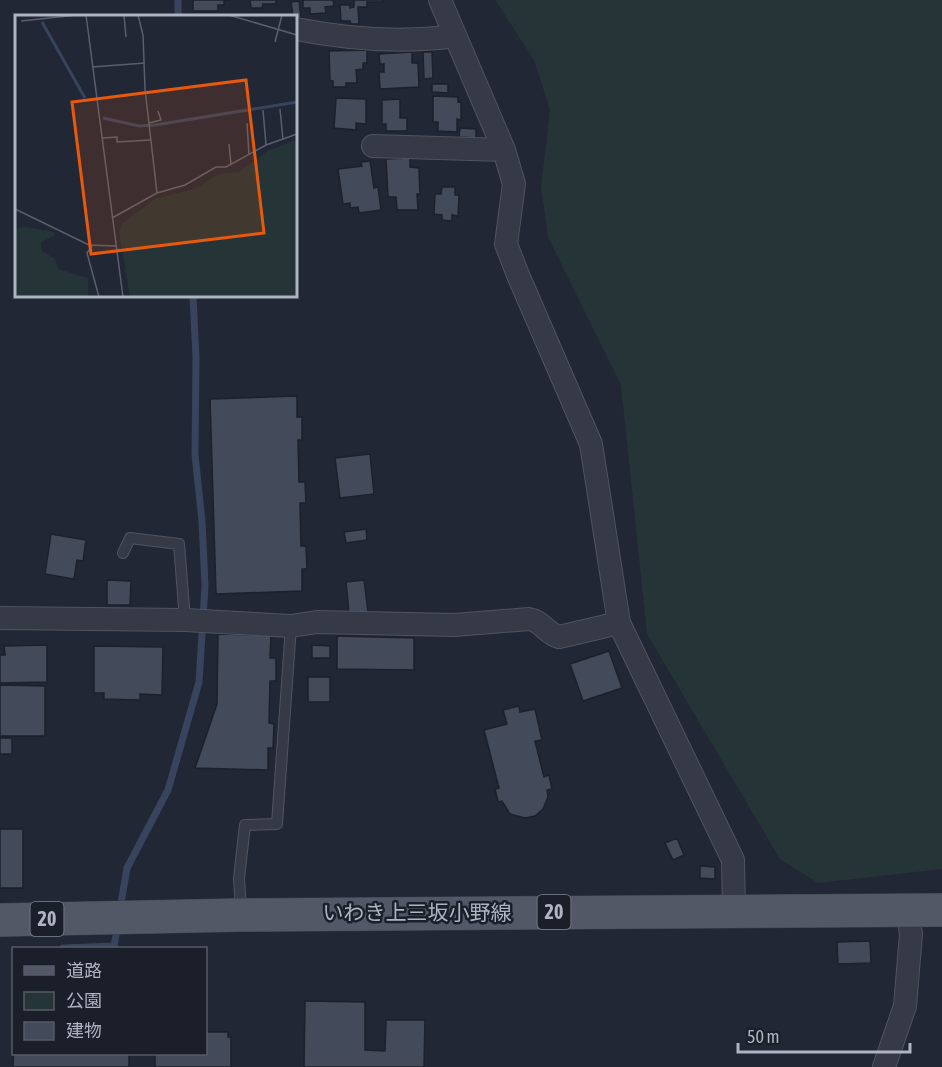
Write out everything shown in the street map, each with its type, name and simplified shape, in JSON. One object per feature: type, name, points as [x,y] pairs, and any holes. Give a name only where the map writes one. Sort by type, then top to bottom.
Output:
[{"type":"main road","name":"いわき上三坂小野線","points":[[0,920],[241,915],[942,910]]},
{"type":"street","points":[[440,0],[504,150],[514,184],[506,244],[591,444],[619,623],[733,860],[734,911]]},
{"type":"street","points":[[297,29],[355,38],[432,39],[455,36]]},
{"type":"street","points":[[373,146],[504,150]]},
{"type":"street","points":[[0,618],[185,620],[291,626],[317,622],[454,625],[529,619],[535,620],[552,635],[559,636],[619,623]]},
{"type":"street","points":[[891,1063],[906,1006],[911,934],[907,910]]},
{"type":"lane","points":[[123,553],[129,538],[179,544],[185,620]]},
{"type":"lane","points":[[241,915],[239,878],[245,825],[276,824],[291,626]]},
{"type":"green space","points":[[495,0],[942,0],[942,869],[818,883],[780,859],[647,634],[621,385],[548,237],[541,186],[550,110],[534,60]]},
{"type":"building","points":[[193,0],[224,0],[224,5],[218,5],[218,11],[193,11]]},
{"type":"building","points":[[250,0],[276,0],[276,4],[263,4],[262,8],[251,8]]},
{"type":"building","points":[[303,0],[333,0],[334,6],[325,7],[326,13],[310,14],[310,8],[303,8]]},
{"type":"building","points":[[354,0],[383,0],[383,2],[367,2],[367,7],[358,7],[359,24],[341,21],[340,5],[354,7]]},
{"type":"building","points":[[299,1],[301,18],[293,15],[291,2]]},
{"type":"building","points":[[367,50],[367,63],[363,63],[363,69],[356,70],[357,83],[346,83],[346,87],[333,87],[333,81],[330,81],[329,51]]},
{"type":"building","points":[[412,52],[412,63],[418,63],[419,87],[380,89],[379,72],[384,72],[384,64],[380,64],[379,54]]},
{"type":"building","points":[[423,52],[432,52],[433,78],[424,79]]},
{"type":"building","points":[[432,84],[448,84],[448,93],[432,92]]},
{"type":"building","points":[[433,96],[458,97],[458,102],[461,101],[461,120],[457,119],[457,132],[438,131],[438,122],[433,122]]},
{"type":"building","points":[[336,98],[366,99],[366,124],[356,123],[356,130],[334,128]]},
{"type":"building","points":[[400,99],[400,118],[407,118],[407,131],[386,131],[386,124],[382,124],[382,100]]},
{"type":"building","points":[[460,128],[476,129],[476,138],[459,137]]},
{"type":"building","points":[[410,158],[410,167],[419,168],[418,210],[397,210],[396,197],[388,197],[386,159]]},
{"type":"building","points":[[370,161],[374,188],[378,187],[381,210],[359,213],[358,207],[350,208],[350,203],[343,204],[338,169],[362,166],[361,162]]},
{"type":"building","points":[[442,187],[455,187],[455,195],[459,195],[458,216],[452,215],[452,221],[442,220],[442,215],[434,214],[435,194],[441,194]]},
{"type":"building","points":[[297,396],[297,417],[302,417],[302,440],[298,440],[299,482],[305,482],[306,503],[300,503],[301,546],[306,546],[307,569],[302,569],[302,591],[216,594],[210,399]]},
{"type":"building","points":[[370,454],[374,494],[340,498],[335,458]]},
{"type":"building","points":[[366,529],[367,540],[346,543],[344,532]]},
{"type":"building","points":[[51,534],[86,540],[83,561],[77,560],[74,579],[45,574]]},
{"type":"building","points":[[107,580],[131,581],[130,605],[107,605]]},
{"type":"building","points":[[364,580],[368,612],[349,614],[346,582]]},
{"type":"building","points":[[218,634],[271,635],[270,658],[276,658],[276,681],[270,681],[269,723],[274,724],[273,748],[268,748],[268,770],[195,768],[217,704]]},
{"type":"building","points":[[337,636],[414,638],[414,670],[337,669]]},
{"type":"building","points":[[47,645],[47,682],[0,683],[0,655],[5,655],[4,646]]},
{"type":"building","points":[[312,645],[330,646],[330,658],[312,658]]},
{"type":"building","points":[[94,646],[163,647],[162,695],[140,694],[140,700],[104,699],[104,693],[94,693]]},
{"type":"building","points":[[609,651],[622,688],[583,701],[570,664]]},
{"type":"building","points":[[308,677],[330,677],[330,702],[308,702]]},
{"type":"building","points":[[0,685],[45,686],[45,736],[0,736]]},
{"type":"building","points":[[519,706],[520,712],[535,709],[542,740],[535,741],[544,777],[549,775],[552,789],[547,790],[548,797],[543,809],[535,816],[525,818],[510,814],[502,801],[498,802],[495,789],[499,788],[484,730],[507,724],[503,710]]},
{"type":"building","points":[[0,738],[12,738],[12,754],[0,754]]},
{"type":"building","points":[[0,829],[23,829],[23,888],[0,888]]},
{"type":"building","points":[[677,838],[684,855],[673,860],[665,843]]},
{"type":"building","points":[[700,866],[715,867],[715,879],[700,878]]},
{"type":"building","points":[[870,941],[871,963],[838,964],[837,942]]},
{"type":"building","points":[[305,1001],[365,1002],[365,1050],[385,1051],[386,1020],[425,1020],[424,1067],[304,1067]]},
{"type":"building","points":[[207,1032],[228,1032],[228,1037],[231,1037],[231,1067],[155,1067],[155,1055],[207,1055]]},
{"type":"building","points":[[13,1055],[129,1055],[129,1067],[13,1067]]},
{"type":"waterway","points":[[178,0],[178,15]]},
{"type":"waterway","points":[[120,909],[127,868],[168,790],[199,682],[205,586],[202,521],[195,455],[196,358],[193,297]]},
{"type":"waterway","points":[[88,947],[114,946],[118,925]]}]
